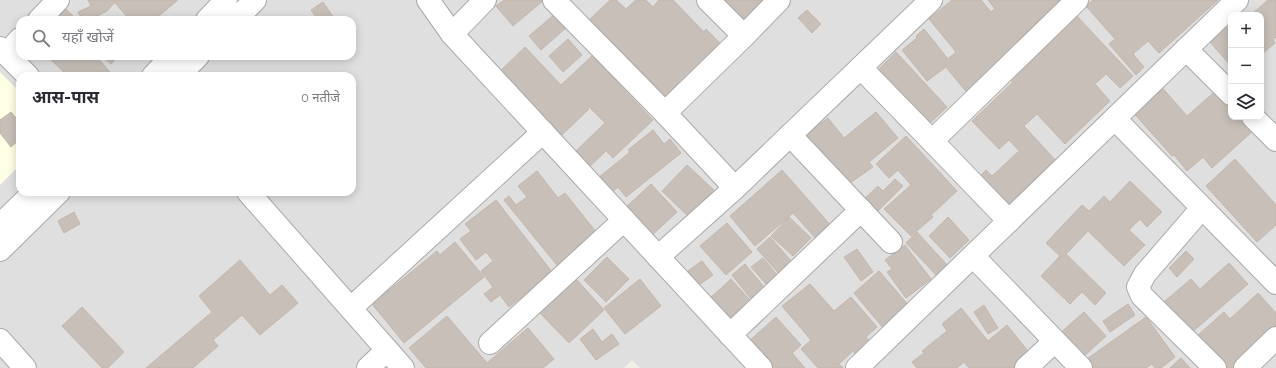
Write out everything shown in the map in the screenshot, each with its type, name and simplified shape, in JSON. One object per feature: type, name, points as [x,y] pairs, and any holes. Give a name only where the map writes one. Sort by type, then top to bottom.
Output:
[{"type":"street","points":[[43,16],[58,0]]},
{"type":"street","points":[[211,16],[226,0]]},
{"type":"street","points":[[239,16],[255,0]]},
{"type":"street","points":[[428,0],[452,34],[761,368]]},
{"type":"street","points":[[452,34],[485,0]]},
{"type":"street","points":[[554,0],[665,113],[735,188]]},
{"type":"street","points":[[708,0],[744,36]]},
{"type":"street","points":[[665,113],[744,36],[778,0]]},
{"type":"street","points":[[658,257],[735,188],[931,0]]},
{"type":"street","points":[[932,142],[1077,0]]},
{"type":"street","points":[[857,368],[1237,0]]},
{"type":"street","points":[[9,47],[16,58]]},
{"type":"street","points":[[1186,49],[1228,91]]},
{"type":"street","points":[[18,60],[25,72]]},
{"type":"street","points":[[157,72],[168,60]]},
{"type":"street","points":[[182,72],[194,60]]},
{"type":"street","points":[[861,68],[1009,221]]},
{"type":"street","points":[[1115,119],[1276,283]]},
{"type":"street","points":[[351,308],[543,132]]},
{"type":"street","points":[[790,135],[891,242]]},
{"type":"street","points":[[0,225],[30,196]]},
{"type":"street","points":[[0,250],[55,196]]},
{"type":"street","points":[[252,196],[403,368]]},
{"type":"street","points":[[1202,208],[1145,274],[1138,287],[1142,296],[1215,368]]},
{"type":"street","points":[[730,335],[861,210]]},
{"type":"street","points":[[490,343],[624,220]]},
{"type":"street","points":[[973,256],[1081,368]]},
{"type":"street","points":[[1245,368],[1276,338]]},
{"type":"street","points":[[0,340],[25,368]]},
{"type":"street","points":[[1026,368],[1054,341]]},
{"type":"street","points":[[368,368],[387,350]]},
{"type":"shaded area","points":[[0,0],[1276,0],[1276,368],[640,368],[632,360],[624,368],[0,368]]},
{"type":"shaded area","points":[[0,72],[16,88],[16,169],[0,185]]},
{"type":"building","points":[[88,0],[117,0],[107,11],[98,16],[80,16],[78,12],[91,6]]},
{"type":"building","points":[[118,0],[178,0],[159,16],[126,16],[115,3]]},
{"type":"building","points":[[504,0],[544,0],[513,26],[496,6]]},
{"type":"building","points":[[610,0],[616,0],[626,9],[636,0],[646,0],[653,7],[659,0],[673,0],[704,32],[706,29],[724,47],[669,102],[585,24]]},
{"type":"building","points":[[712,0],[768,0],[741,30]]},
{"type":"building","points":[[952,0],[981,0],[991,12],[995,9],[988,0],[1065,1],[1019,39],[1022,43],[968,94],[946,67],[927,81],[902,50],[917,38],[916,36],[924,29],[948,59],[956,52],[929,19]]},
{"type":"building","points":[[1093,0],[1218,0],[1159,53],[1148,41],[1133,54],[1144,67],[1136,75],[1109,44],[1115,39],[1086,6]]},
{"type":"building","points":[[1268,0],[1276,0],[1276,37],[1273,40],[1275,43],[1264,52],[1264,12],[1254,12]]},
{"type":"building","points":[[323,2],[333,16],[315,16],[311,10]]},
{"type":"building","points":[[60,3],[73,16],[53,16],[50,13]]},
{"type":"building","points":[[807,10],[821,24],[812,33],[798,18]]},
{"type":"building","points":[[555,14],[567,27],[541,50],[529,36]]},
{"type":"building","points":[[1077,16],[1133,76],[1120,88],[1106,74],[1095,84],[1110,101],[1065,144],[1037,114],[1024,126],[1057,162],[1012,206],[980,176],[986,170],[992,176],[1019,151],[1009,140],[999,149],[972,121],[1013,82],[1010,79]]},
{"type":"building","points":[[1228,27],[1228,63],[1210,42]]},
{"type":"building","points":[[568,39],[582,55],[563,72],[549,56]]},
{"type":"building","points":[[525,47],[561,85],[592,56],[653,120],[613,158],[606,151],[590,166],[576,151],[605,123],[588,106],[587,107],[589,109],[562,135],[509,80],[495,76]]},
{"type":"building","points":[[896,52],[947,107],[929,124],[878,70]]},
{"type":"building","points":[[51,60],[100,60],[110,72],[64,72]]},
{"type":"building","points":[[106,60],[115,60],[111,64]]},
{"type":"building","points":[[1159,84],[1187,116],[1218,89],[1228,101],[1228,120],[1246,120],[1254,130],[1212,168],[1203,157],[1187,171],[1174,155],[1172,156],[1130,109]]},
{"type":"building","points":[[11,112],[16,118],[16,143],[11,147],[0,133],[0,120]]},
{"type":"building","points":[[876,112],[898,138],[869,162],[873,167],[850,183],[805,135],[828,118],[844,138]]},
{"type":"building","points":[[653,130],[664,144],[670,139],[681,153],[626,197],[618,187],[610,194],[598,178],[630,152],[628,150]]},
{"type":"building","points":[[906,136],[957,191],[931,215],[933,217],[911,236],[884,209],[911,185],[898,170],[889,178],[876,164]]},
{"type":"building","points":[[1235,159],[1276,205],[1276,225],[1257,242],[1206,186]]},
{"type":"building","points":[[687,165],[717,193],[692,220],[662,191]]},
{"type":"building","points":[[782,170],[833,228],[818,241],[793,213],[755,246],[730,216]]},
{"type":"building","points":[[537,171],[558,198],[565,193],[597,233],[569,255],[573,259],[560,269],[504,200],[509,196],[516,205],[527,197],[518,186]]},
{"type":"building","points":[[895,179],[903,186],[875,214],[862,201],[878,186],[883,191]]},
{"type":"building","points":[[1130,181],[1162,212],[1147,227],[1140,219],[1129,230],[1145,245],[1124,266],[1088,231],[1066,254],[1106,293],[1095,305],[1082,292],[1070,304],[1041,276],[1060,256],[1046,243],[1082,205],[1089,211],[1104,196],[1110,202]]},
{"type":"building","points":[[651,184],[677,212],[650,237],[624,209]]},
{"type":"building","points":[[496,200],[553,273],[509,307],[500,295],[491,302],[484,294],[493,287],[481,271],[493,261],[486,252],[476,260],[460,239],[471,231],[465,224]]},
{"type":"building","points":[[74,212],[80,224],[64,233],[58,221]]},
{"type":"building","points":[[789,217],[811,238],[793,256],[771,236]]},
{"type":"building","points":[[948,217],[969,240],[950,258],[929,236]]},
{"type":"building","points":[[727,223],[752,252],[726,275],[700,246]]},
{"type":"building","points":[[917,232],[949,267],[938,277],[906,243]]},
{"type":"building","points":[[770,237],[794,264],[781,276],[757,249]]},
{"type":"building","points":[[455,242],[484,277],[404,343],[372,304],[437,251],[440,255]]},
{"type":"building","points":[[905,245],[931,279],[906,298],[887,272],[892,269],[885,260]]},
{"type":"building","points":[[857,249],[873,272],[861,281],[844,257]]},
{"type":"building","points":[[1186,251],[1194,259],[1177,277],[1169,268]]},
{"type":"building","points":[[607,257],[629,279],[606,302],[584,280]]},
{"type":"building","points":[[763,258],[777,275],[766,284],[751,267]]},
{"type":"building","points":[[240,260],[270,295],[282,285],[298,303],[260,335],[242,315],[213,340],[218,346],[193,368],[146,368],[212,312],[199,296]]},
{"type":"building","points":[[702,261],[713,275],[699,285],[688,271]]},
{"type":"building","points":[[1229,263],[1248,284],[1191,333],[1164,302],[1191,279],[1200,289]]},
{"type":"building","points":[[745,264],[769,293],[755,304],[732,275]]},
{"type":"building","points":[[879,271],[910,307],[884,329],[854,293]]},
{"type":"building","points":[[576,279],[604,310],[569,343],[540,313]]},
{"type":"building","points":[[640,279],[661,306],[625,334],[604,308]]},
{"type":"building","points":[[731,279],[756,307],[733,327],[709,299]]},
{"type":"building","points":[[810,284],[834,311],[851,297],[877,327],[866,337],[872,344],[858,357],[853,351],[839,364],[843,368],[818,368],[801,349],[811,340],[782,306]]},
{"type":"building","points":[[1258,293],[1276,313],[1276,329],[1233,368],[1228,368],[1197,336],[1224,312],[1230,319]]},
{"type":"building","points":[[1128,304],[1135,315],[1110,332],[1103,321]]},
{"type":"building","points":[[984,305],[998,328],[988,334],[974,312]]},
{"type":"building","points":[[82,307],[124,352],[108,368],[102,368],[62,326]]},
{"type":"building","points":[[961,308],[988,341],[1007,325],[1031,355],[1019,368],[969,368],[964,362],[957,368],[917,368],[912,362],[924,353],[922,351],[947,331],[942,324]]},
{"type":"building","points":[[1084,312],[1106,336],[1080,360],[1058,335]]},
{"type":"building","points":[[447,316],[487,363],[528,328],[554,359],[543,368],[426,368],[409,348]]},
{"type":"building","points":[[776,317],[801,345],[792,353],[805,368],[769,368],[747,343]]},
{"type":"building","points":[[1146,317],[1175,357],[1161,368],[1155,368],[1152,364],[1146,368],[1094,368],[1087,359]]},
{"type":"building","points":[[593,329],[602,342],[612,334],[619,344],[596,360],[580,339]]},
{"type":"building","points":[[1181,358],[1190,368],[1170,368]]}]
